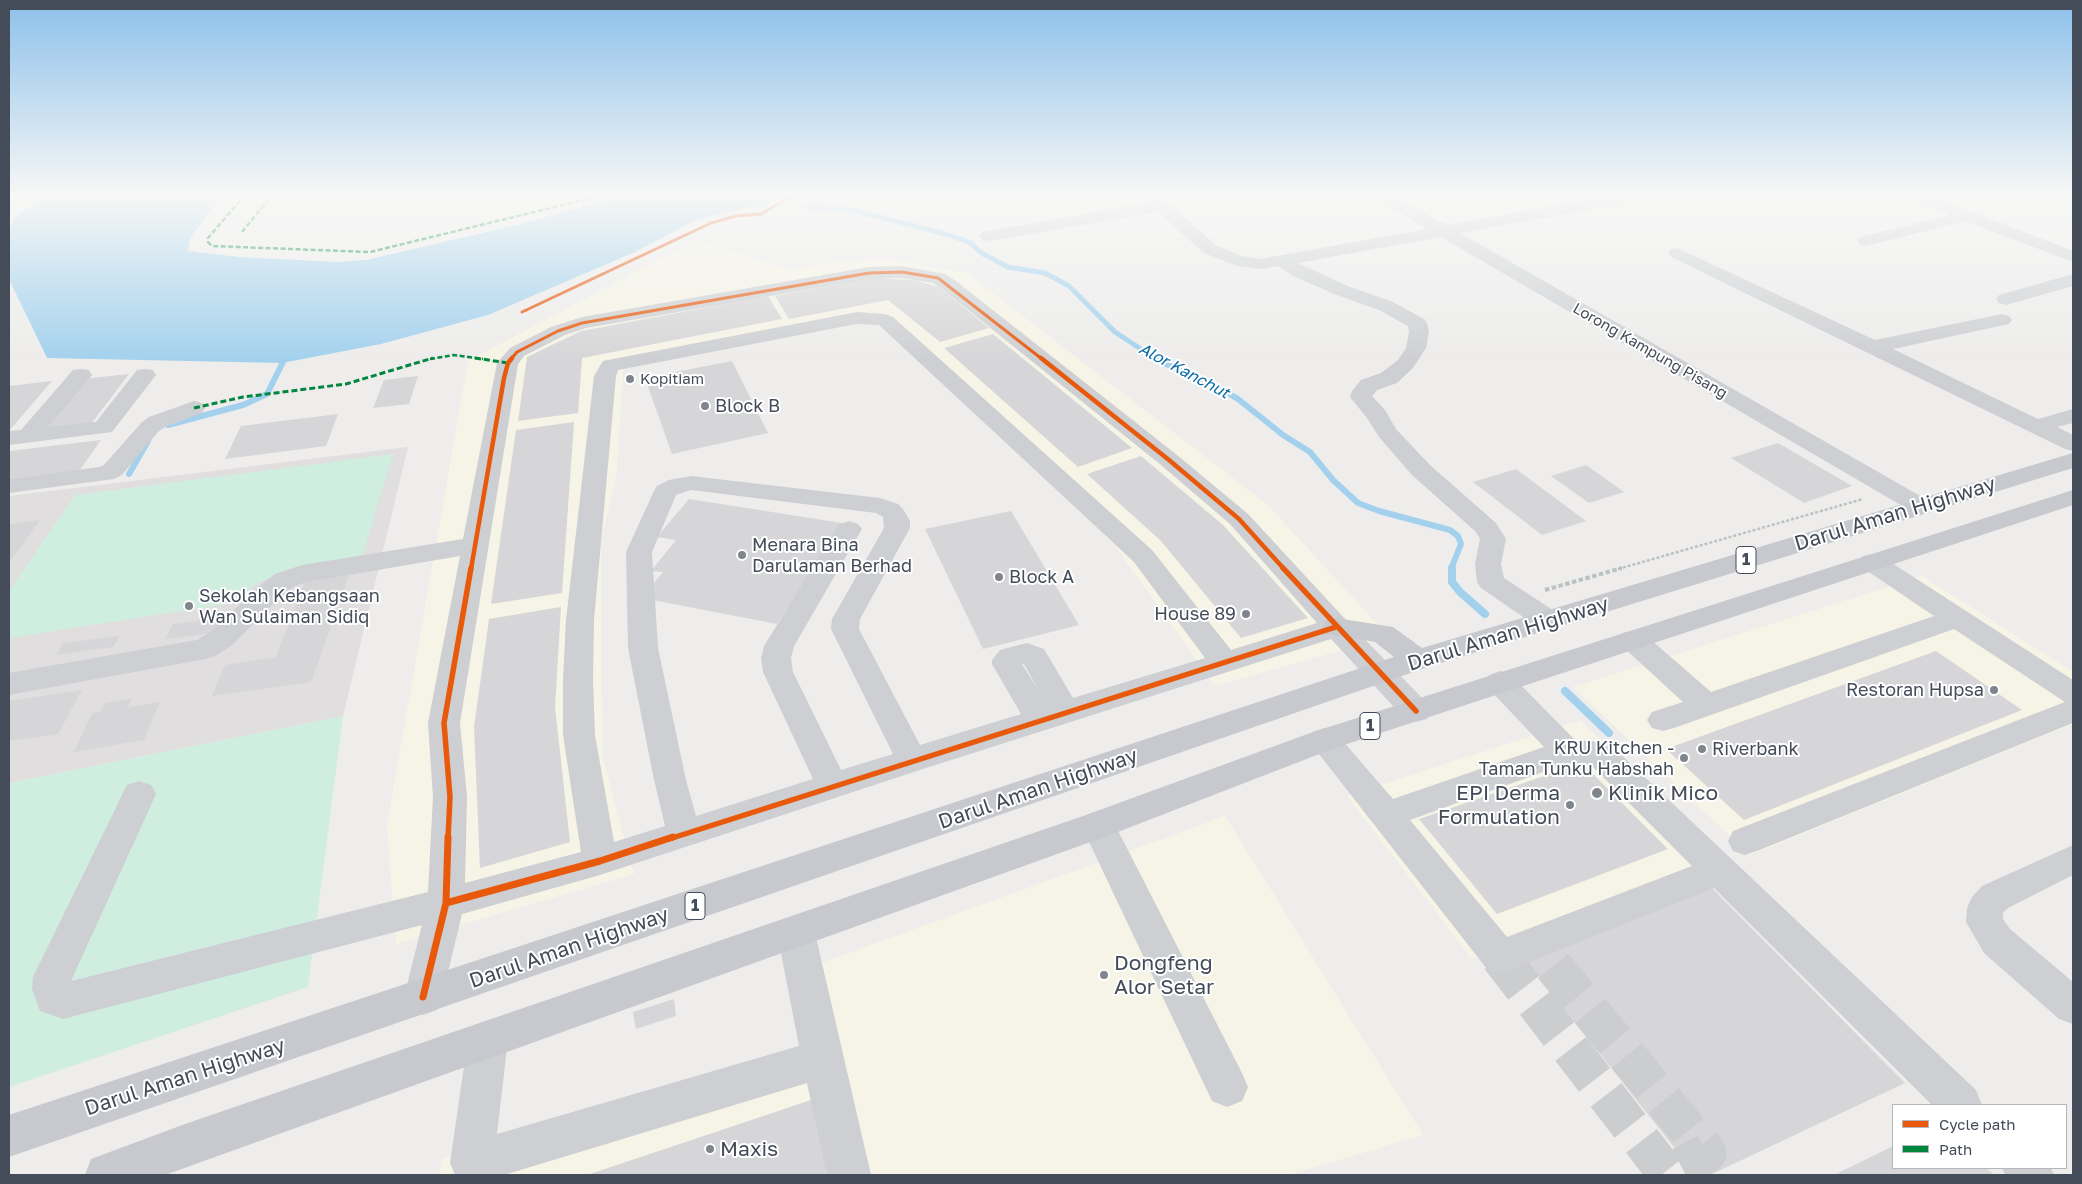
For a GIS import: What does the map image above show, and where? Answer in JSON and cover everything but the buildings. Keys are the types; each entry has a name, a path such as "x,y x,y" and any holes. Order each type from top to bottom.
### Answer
{"main road":[{"name":"Darul Aman Highway","path":"9,1136 1418,660 2073,460"},
{"name":"Darul Aman Highway","path":"107,1175 488,1038 796,933 1098,825 1324,740 2073,497"},
{"path":"1336,628 1382,634 1418,660"}],"street":[{"path":"1213,250 1228,258 1245,263 1282,260 1338,250"},
{"name":"Lorong Kampung Pisang","path":"1476,250 1920,506"},
{"path":"2055,250 2073,257"},
{"path":"1677,253 2073,444"},
{"path":"1282,260 1300,272 1341,290 1386,306 1417,323 1419,332 1416,348 1406,364 1388,378 1369,385 1363,391 1361,397 1377,415 1387,432 1421,470 1488,528 1493,538 1488,564 1491,582 1549,621"},
{"path":"423,997 446,904 450,797 444,723 504,378 508,363 517,352 558,331 582,323 860,274 902,272 938,278 1169,460 1239,519 1336,628 1416,711"},
{"path":"2006,299 2073,280"},
{"path":"600,861 579,735 578,680 580,620 605,376 610,365 857,318 878,318 886,321 1143,556 1225,663"},
{"path":"1873,347 2002,320"},
{"path":"19,437 80,375"},
{"path":"19,437 96,430 104,427 145,375"},
{"path":"9,486 105,474 113,470 150,427 166,418 194,408"},
{"path":"2037,426 2073,416"},
{"path":"684,834 670,780 643,648 639,552 666,491 678,485 691,483 880,506 889,509 894,514 897,528 846,620 845,629 912,760"},
{"path":"832,787 778,672 776,658 779,646 849,529"},
{"path":"9,684 205,649 221,640 269,592 285,580 302,574 476,545"},
{"path":"1872,562 2073,694"},
{"path":"1663,720 1958,618"},
{"path":"139,794 52,977 51,990 54,998 63,1001 446,904 600,861 912,760 1336,628"},
{"path":"1632,640 1706,705"},
{"path":"1019,657 1053,717"},
{"path":"1500,682 1566,751"},
{"path":"1745,842 2073,711"},
{"path":"1324,740 1500,957 1718,871"},
{"path":"1386,815 1566,751 1592,753 1605,759 1718,871 1848,994 1960,1104"},
{"path":"1098,825 1227,1087"},
{"path":"2073,859 1995,897 1985,908 1984,922 1997,941 2073,1006"},
{"path":"796,933 822,1059 849,1175"},
{"path":"488,1038 471,1169 822,1059"}],"path":[{"path":"1515,599 1893,491"}],"shaded area":[{"path":"678,250 728,250 789,270 831,262 893,259 968,274 1268,505 1389,637 1215,686 1113,543 876,321 623,368 617,472 601,541 602,755 634,874 396,944 387,825 468,361"},
{"name":"Sekolah Kebangsaan Wan Sulaiman Sidiq","path":"408,447 343,716 9,783 9,496"},
{"path":"1922,576 2073,672 2073,724 1750,855 1573,687"},
{"path":"1580,720 1726,860 1472,959 1347,796"},
{"path":"1225,816 1423,1135 1289,1175 440,1175 441,1159 838,1040 821,963"}],"green space":[{"path":"393,454 362,557 284,572 255,584 239,602 9,638 9,591 75,495"},
{"path":"343,716 308,987 9,1087 9,783"}],"water":[{"path":"9,250 188,250 239,257 338,262 366,260 408,250 638,250 488,315 381,344 282,363 47,358 9,279"}],"waterway":[{"name":"Alor Kanchut","path":"979,250 1008,267 1045,273 1069,286 1115,332 1156,359"},
{"path":"285,359 287,355"},
{"path":"168,425 243,405 267,394 285,358"},
{"name":"Alor Kanchut","path":"1153,358 1219,388 1238,399 1283,435 1310,452 1333,480 1358,503 1379,511 1450,530 1458,536 1461,544 1451,569"},
{"path":"129,474 148,441"},
{"name":"Alor Kanchut","path":"1452,568 1452,582 1460,592 1485,614"},
{"name":"Alor Kanchut","path":"1565,691 1609,733"}],"tunnel":[{"path":"1500,957 1667,1174 1707,1153 1535,944"}],"marked path":[{"path":"324,250 370,252 377,250"},
{"path":"194,408 243,397 346,384 436,357 454,355 508,363"}],"cycle path":[{"path":"522,312 653,250"},
{"path":"423,997 446,903 450,797 444,723 504,378 508,363 517,352 558,331 582,323 869,273 902,272 938,278 1169,460 1239,519 1336,627 1416,711"},
{"path":"446,903 600,861 912,760 1336,627"}],"place":[{"name":"Kopitiam","path":"630,379"},
{"name":"Block B","path":"705,406"},
{"name":"Menara Bina Darulaman Berhad","path":"742,555"},
{"name":"Block A","path":"999,577"},
{"name":"Sekolah Kebangsaan Wan Sulaiman Sidiq","path":"189,606"},
{"name":"House 89","path":"1246,614"},
{"name":"Restoran Hupsa","path":"1994,690"},
{"name":"Riverbank","path":"1702,749"},
{"name":"KRU Kitchen - Taman Tunku Habshah","path":"1684,758"},
{"name":"Klinik Mico","path":"1597,793"},
{"name":"EPI Derma Formulation","path":"1570,805"},
{"name":"Dongfeng Alor Setar","path":"1104,975"},
{"name":"Maxis","path":"710,1149"}]}
